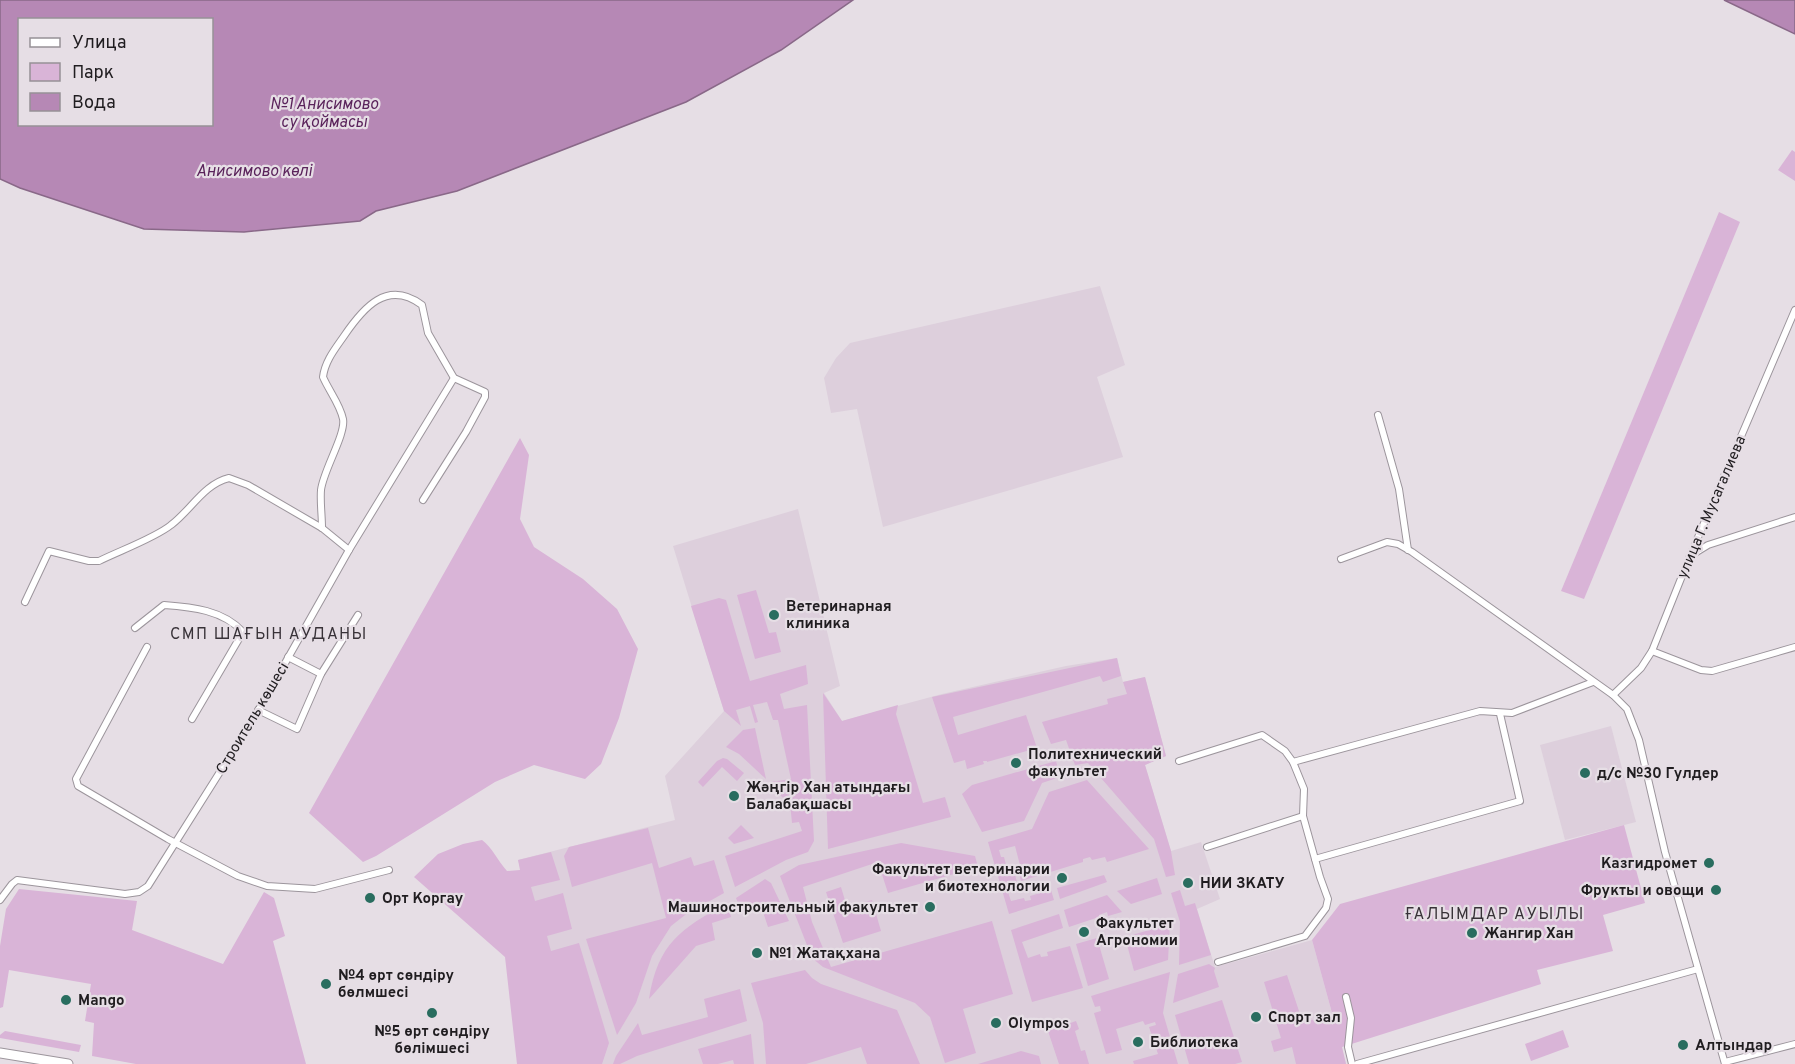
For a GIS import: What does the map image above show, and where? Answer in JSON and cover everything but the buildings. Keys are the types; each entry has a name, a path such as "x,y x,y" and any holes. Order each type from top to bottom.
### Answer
{"main road":[{"path":"0,1053 68,1064"}],"street":[{"path":"322,528 321,489 344,420 333,393 323,377 324,369 358,315 377,300 390,294 404,294 422,305 428,333 454,378 485,392 485,397 466,432 423,500"},
{"name":"улица Г. Мусагалиева","path":"1613,695 1641,668 1652,651 1795,310"},
{"name":"Строитель көшесі","path":"0,900 17,880 125,894 139,892 148,886 258,710 349,549 454,378"},
{"path":"1378,415 1399,489 1408,550"},
{"path":"25,602 49,551 94,562 99,561 170,527 212,484 229,478 239,480 322,528 349,549"},
{"path":"1690,556 1708,546 1795,517"},
{"path":"1341,559 1387,542 1398,544 1613,695 1627,709 1639,740 1665,852 1725,1063 1795,1044"},
{"path":"135,628 164,605 198,608 212,612 243,632 192,719"},
{"path":"258,710 297,729 321,674 358,615"},
{"path":"147,647 75,783 176,843 238,876 267,886 315,889 389,870"},
{"path":"1652,651 1712,672 1795,647"},
{"path":"288,657 321,674"},
{"path":"1293,762 1480,711 1512,713 1593,682"},
{"path":"1315,858 1520,801 1500,714"},
{"path":"1179,761 1262,735 1285,751 1293,762 1304,789 1303,816 1328,899 1326,908 1305,936 1218,962"},
{"path":"1207,847 1303,816"},
{"path":"1357,1064 1698,969"},
{"path":"1346,997 1351,1018 1348,1047 1352,1064"}],"shaded area":[{"path":"1100,286 1125,365 1097,377 1123,457 883,527 857,409 831,413 824,378 836,358 850,343"},
{"path":"798,509 840,686 824,693 842,721 942,694 1066,666 1117,658 1123,682 1145,677 1166,756 1145,765 1171,851 1201,842 1220,899 1197,909 1215,967 1312,940 1346,1064 581,1064 518,860 675,820 665,776 724,711 673,546"},
{"name":"д/с №30 Гулдер","path":"1611,726 1636,822 1565,840 1540,745"}],"green space":[{"path":"1792,150 1795,152 1795,181 1778,170"},
{"path":"1719,212 1740,222 1584,599 1561,591"},
{"path":"520,438 529,455 520,519 534,547 583,579 617,609 638,649 619,718 601,764 585,779 534,765 495,782 363,862 309,813"},
{"path":"756,590 769,633 776,632 781,652 755,659 737,595"},
{"path":"719,598 726,600 750,681 806,665 808,684 780,694 784,709 807,705 814,841 808,852 786,860 735,887 725,856 802,831 799,822 792,823 790,803 772,789 771,782 791,779 778,720 773,720 767,702 753,705 758,722 755,723 750,706 736,710 741,726 724,711 691,606"},
{"path":"1117,658 1121,676 1103,682 1100,676 953,717 958,735 1026,715 1037,748 987,762 983,761 984,764 967,769 965,760 954,763 932,697"},
{"path":"1145,677 1166,756 1145,765 1171,851 1175,875 1166,877 1154,839 1088,763 1075,765 1066,740 1051,744 1042,722 1108,704 1107,699 1127,694 1123,682"},
{"path":"823,693 842,721 898,705 896,714 923,803 945,797 951,817 828,849"},
{"path":"755,728 766,779 739,754 726,747 743,730"},
{"path":"723,758 744,773 737,781 722,767 703,787 698,782 717,761"},
{"path":"1056,761 1060,777 1042,783 1024,821 982,832 962,794 972,785"},
{"path":"1087,780 1149,849 1107,862 1105,857 1092,860 1090,857 1083,859 1083,862 1021,881 1019,874 1022,873 1015,846 999,850 1001,857 1004,857 1009,876 1015,875 1017,882 1006,886 1011,901 1024,898 1025,901 1031,900 1030,896 1051,890 1054,900 1009,914 988,842 1032,829 1049,792"},
{"path":"741,825 754,838 734,844 728,838"},
{"path":"1624,825 1645,903 1603,915 1613,951 1537,970 1541,984 1342,1047 1346,1064 1296,1064 1292,1047 1274,1052 1271,1041 1281,1038 1264,982 1287,975 1303,1023 1332,1013 1312,940 1340,904"},
{"path":"648,828 659,868 691,857 694,866 714,860 724,893 685,915 671,926 652,956 636,1003 617,1035 586,939 666,918 652,863 572,887 564,856 569,847"},
{"path":"482,840 507,871 520,870 518,860 551,852 560,880 531,887 535,901 563,893 572,929 547,936 551,951 579,943 609,1043 602,1064 517,1064 505,957 414,877 438,854 463,844"},
{"path":"901,843 975,856 978,867 888,893 878,862 803,887 812,922 831,967 992,921 1013,994 963,1009 976,1053 945,1063 930,1017 915,1003 823,967 812,958 780,876 799,865"},
{"path":"1104,875 1107,882 1060,899 1057,888"},
{"path":"1157,878 1162,894 1131,904 1117,891"},
{"path":"765,879 771,883 789,921 768,927 762,909 742,914 736,898"},
{"path":"841,887 847,907 872,900 881,931 843,943 826,892"},
{"path":"19,889 137,901 132,930 223,964 264,892 274,898 285,936 273,941 306,1064 136,1064 92,1056 94,1023 85,1021 91,984 9,970 3,1007 0,1008 0,946 6,909"},
{"path":"1180,890 1185,906 1195,903 1211,955 1179,965 1180,922 1171,893"},
{"path":"1107,895 1122,912 1108,916 1107,912 1069,927 1064,910"},
{"path":"727,903 731,917 712,923 715,940 696,946 649,999 659,964 674,940 684,930"},
{"path":"1059,914 1063,928 1022,942 1028,958 1040,954 1041,957 1048,956 1047,952 1070,946 1083,988 1032,1002 1011,930"},
{"path":"1170,924 1168,960 1134,971 1125,937"},
{"path":"1097,938 1109,979 1088,986 1076,944"},
{"path":"1209,964 1215,968 1219,987 1173,1003 1178,974"},
{"path":"805,970 821,984 897,1010 920,1064 867,1064 861,1047 806,1064 766,1064 763,1023 751,983"},
{"path":"1170,972 1163,1013 1178,1064 1134,1064 1133,1061 1158,1054 1149,1027 1156,1025 1155,1022 1145,1025 1143,1021 1116,1029 1122,1050 1106,1054 1094,1013 1101,1011 1100,1006 1095,1007 1091,996"},
{"path":"740,989 747,1021 637,1056 620,1064 613,1064 638,1023 642,1035 708,1017 704,999"},
{"path":"1222,1000 1242,1062 1189,1064 1175,1015"},
{"path":"1076,1021 1079,1029 1075,1031 1081,1051 1085,1050 1089,1064 1059,1064 1048,1031"},
{"path":"1563,1030 1569,1047 1531,1061 1525,1044"},
{"path":"5,1031 81,1045 79,1052 0,1038"},
{"path":"751,1034 754,1064 734,1064 733,1060 718,1064 703,1064 698,1049"},
{"path":"1021,1051 1039,1056 1041,1064 978,1064"}],"water":[{"name":"№1 Анисимово су қоймасы","path":"0,0 853,0 781,50 686,102 457,191 376,211 360,221 244,232 144,229 20,188 0,179"},
{"path":"1724,0 1795,0 1795,34"}],"place":[{"name":"Ветеринарная клиника","path":"774,615"},
{"name":"Политехнический факультет","path":"1016,763"},
{"name":"д/с №30 Гулдер","path":"1585,773"},
{"name":"Жәңгір Хан атындағы Балабақшасы","path":"734,796"},
{"name":"Казгидромет","path":"1709,863"},
{"name":"Факультет ветеринарии и биотехнологии","path":"1062,878"},
{"name":"НИИ ЗКАТУ","path":"1188,883"},
{"name":"Фрукты и овощи","path":"1716,890"},
{"name":"Орт Коргау","path":"370,898"},
{"name":"Машиностроительный факультет","path":"930,907"},
{"name":"Факультет Агрономии","path":"1084,932"},
{"name":"Жангир Хан","path":"1472,933"},
{"name":"№1 Жатақхана","path":"757,953"},
{"name":"№4 өрт сөндіру бөлмшесі","path":"326,984"},
{"name":"Mango","path":"66,1000"},
{"name":"№5 өрт сөндіру бөлімшесі","path":"432,1013"},
{"name":"Спорт зал","path":"1256,1017"},
{"name":"Olympos","path":"996,1023"},
{"name":"Библиотека","path":"1138,1042"},
{"name":"Алтындар","path":"1683,1045"}],"district":[{"name":"СМП ШАҒЫН АУДАНЫ","path":"269,633"},
{"name":"ҒАЛЫМДАР АУЫЛЫ","path":"1495,913"}],"water label":[{"name":"Анисимово көлі","path":"254,170"}]}
